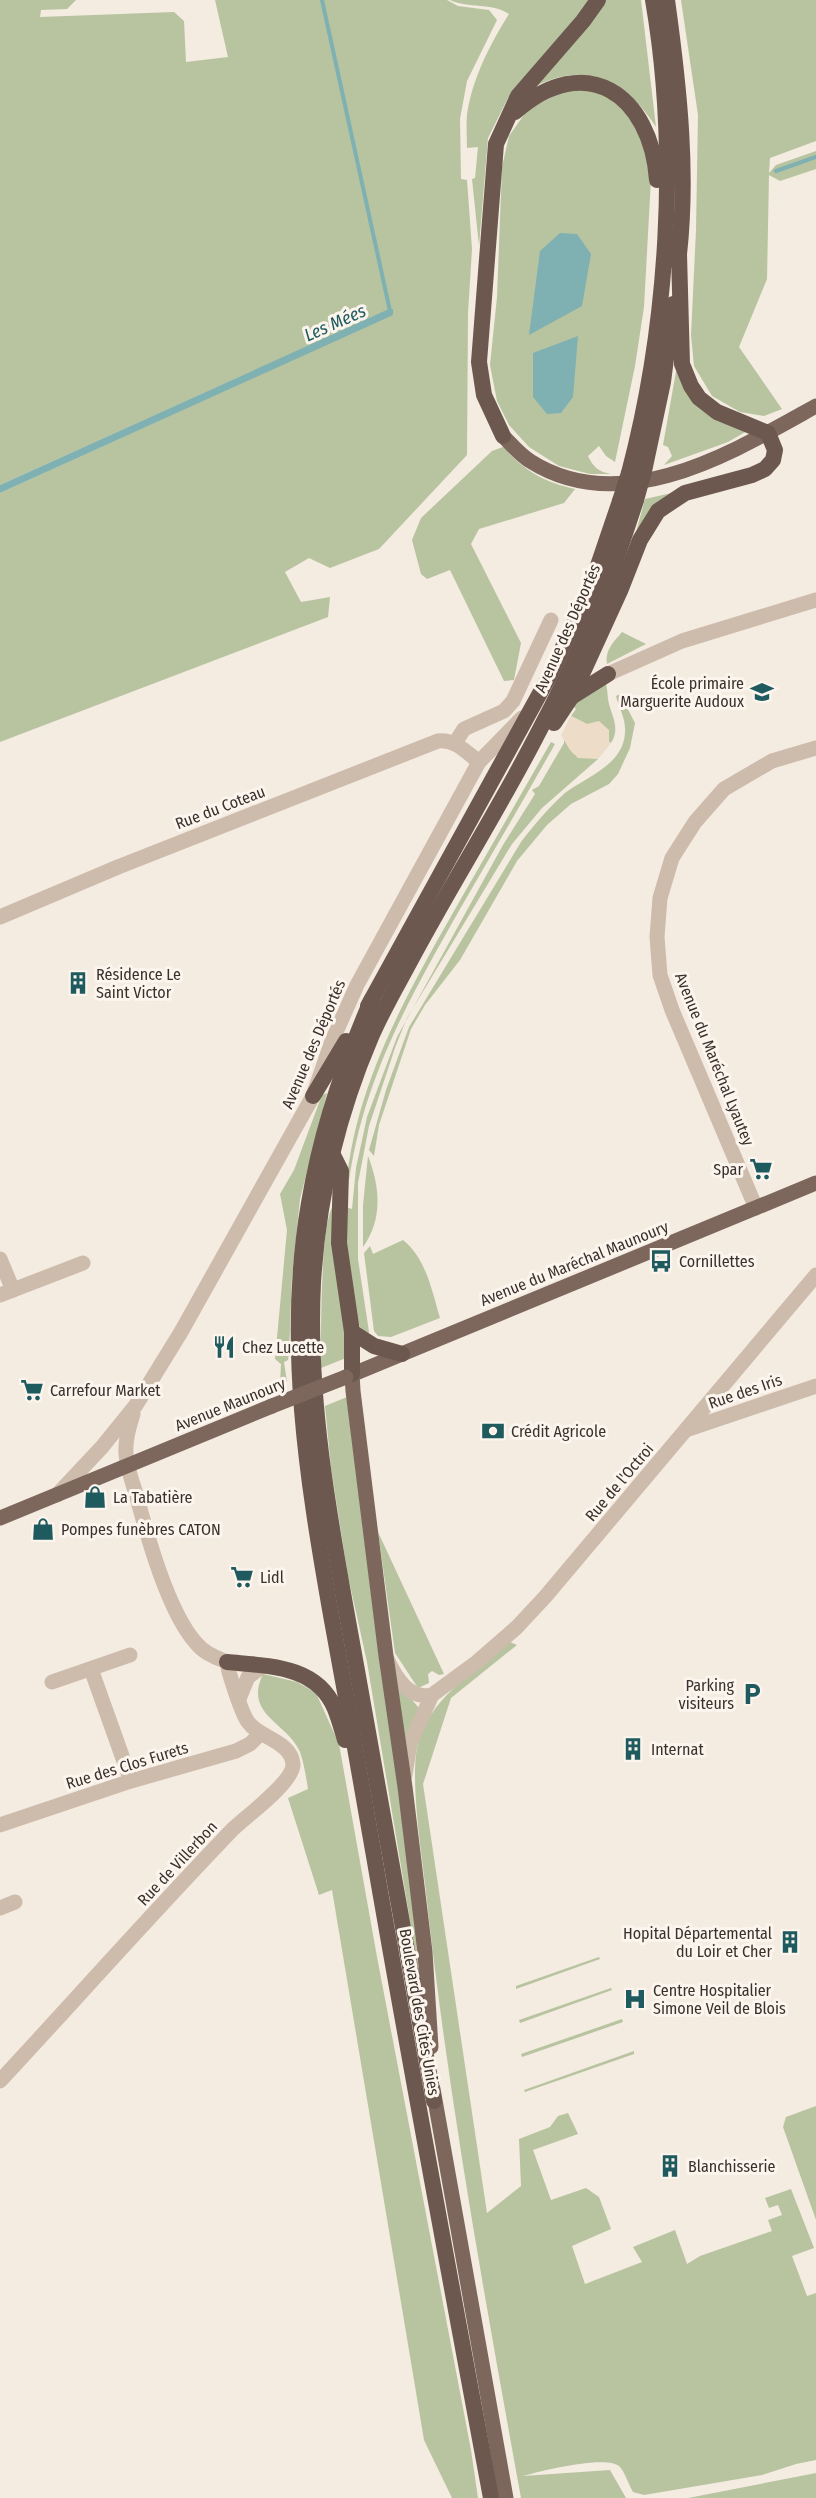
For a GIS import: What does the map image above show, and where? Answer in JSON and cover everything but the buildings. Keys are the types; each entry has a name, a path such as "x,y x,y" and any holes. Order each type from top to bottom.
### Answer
{"highway":[{"path":"503,436 484,395 479,362 492,168 496,144 505,120 518,96 583,21 598,0"},
{"path":"637,472 663,260 667,188 664,87 653,0"},
{"path":"628,500 663,382 679,254 682,191 680,126 677,66 667,0"},
{"path":"505,120 538,93 553,86 569,83 602,87 630,105 646,130 653,148 663,260"},
{"path":"349,1376 352,1332 339,1243 341,1171 332,1153 348,1100 380,1019 424,934 538,734 564,700 590,659 639,540 658,511 685,493 752,476 765,469 773,460 775,450 768,433 717,412 699,398 691,386 682,356 679,254"},
{"name":"Avenue des Déportés","path":"372,999 545,684 590,589 628,500"},
{"name":"Avenue des Déportés","path":"564,700 596,611 628,500"},
{"path":"590,659 598,670 608,675"},
{"path":"564,700 608,675"},
{"path":"313,1096 372,999"},
{"name":"Boulevard des Cités Unies","path":"372,999 341,1074 331,1105 309,1203 299,1305 299,1397 317,1532 491,2498"},
{"name":"Boulevard des Cités Unies","path":"332,1153 317,1238 313,1282 312,1335 317,1417 335,1545 434,2101"},
{"path":"352,1332 374,1346 402,1354"},
{"path":"227,1662 263,1666 304,1675 321,1687 334,1707 364,1801"}],"main road":[{"path":"503,436 528,461 556,474 578,481 609,484 653,479 692,469 768,433 816,406"},
{"name":"Avenue du Maréchal Maunoury","path":"349,1376 816,1183"},
{"path":"349,1376 425,1952 434,2101"},
{"name":"Avenue Maunoury","path":"0,1518 349,1376"},
{"name":"Boulevard des Cités Unies","path":"434,2101 506,2498"}],"street":[{"path":"608,675 682,641 816,600"},
{"path":"479,762 455,743 464,729 504,711 513,701 551,620"},
{"name":"Avenue des Déportés","path":"57,1495 102,1448 136,1405 181,1332 313,1096 332,1041 357,985 479,762 535,703"},
{"name":"Rue du Coteau","path":"0,917 118,867 438,741 447,740 455,743"},
{"name":"Avenue du Maréchal Lyautey","path":"756,1208 672,1010 660,975 657,937 660,898 672,858 695,822 724,789 772,761 816,748"},
{"path":"0,1259 6,1293 83,1263"},
{"name":"Rue de l'Octroi","path":"432,1695 477,1662 517,1628 816,1275"},
{"name":"Rue des Iris","path":"686,1430 816,1386"},
{"name":"Avenue des Déportés","path":"136,1405 126,1446 128,1466 165,1584 181,1622 198,1646 227,1662"},
{"path":"52,1682 130,1655"},
{"path":"386,1656 393,1671 414,1695 423,1697 432,1695"},
{"name":"Rue de Villerbon","path":"0,2081 234,1829 290,1775 293,1764 287,1752 247,1721 228,1672 227,1662"},
{"path":"239,1699 248,1677 263,1666"},
{"path":"91,1669 131,1781"},
{"path":"405,1787 405,1772 411,1743 432,1695"},
{"name":"Rue des Clos Furets","path":"0,1825 131,1781 236,1751 250,1744 261,1733"},
{"path":"0,1908 15,1902"}],"green space":[{"path":"0,0 76,0 67,9 41,10 40,17 174,12 184,21 186,62 228,57 215,0 447,0 458,6 489,10 497,20 467,81 460,119 461,179 467,180 472,249 468,313 467,455 379,549 330,568 309,558 285,572 301,602 330,597 328,617 0,742 0,493 237,385 277,360 0,485"},
{"path":"450,0 593,0 508,98 488,138 479,246 472,179 475,178 478,147 467,148 467,115 473,88 483,62 509,14 495,8"},
{"path":"605,0 641,0 656,127 633,98 606,80 574,75 538,85"},
{"path":"681,0 816,0 816,141 770,158 769,173 776,165 816,151 816,169 780,181 769,175 767,279 739,347 782,409 764,416 740,412 712,396 694,366 691,335 698,115"},
{"path":"566,90 604,94 638,123 651,179 644,307 635,366 615,462 606,456 599,446 588,456 597,468 611,474 590,474 559,466 529,447 509,425 497,401 490,365 497,297 502,167 509,136 528,109"},
{"path":"677,366 685,387 747,431 728,442 664,465 672,456 668,447 663,445"},
{"path":"503,447 519,463 535,474 553,483 575,489 564,503 479,529 471,544 521,643 514,680 504,681 450,570 427,579 421,574 412,540 421,518 492,451"},
{"path":"685,490 635,536 645,499"},
{"path":"622,632 646,644 607,664 609,650"},
{"path":"606,684 615,729 611,743 587,724 571,716 576,709 572,705"},
{"path":"620,694 635,723 630,748 618,774 609,784 571,804 547,825 517,861 460,960 425,1005 411,1029 379,1125 374,1156 369,1150 386,1090 409,1027 521,842 559,798 602,769 618,753 625,732 616,696"},
{"path":"564,737 577,756 598,759 542,808 512,844 413,1008 503,845 535,794 532,790 539,786 564,743"},
{"path":"551,742 555,744 439,946 386,1052 360,1126 351,1165 346,1207 352,1209 356,1168 367,1117 397,1037 406,1021 369,1126 358,1183 358,1259 369,1332 368,1339 359,1325 355,1309 345,1223 347,1174 356,1126 370,1080 388,1035 433,948"},
{"path":"327,1093 300,1199 292,1277 289,1352 288,1360 284,1362 287,1382 280,1385 281,1364 275,1359 287,1230 280,1194 294,1170 322,1095"},
{"path":"368,1156 375,1179 378,1203 374,1225 363,1247 363,1205"},
{"path":"333,1206 346,1358 321,1368 323,1258 329,1217"},
{"path":"403,1240 411,1247 423,1265 440,1318 391,1337 378,1336 374,1331 364,1253 370,1246 373,1254"},
{"path":"347,1397 382,1650 421,1966 417,1962 367,1662 348,1576 331,1468 325,1406"},
{"path":"378,1532 444,1674 439,1675 432,1671 428,1674 429,1683 418,1688 395,1653"},
{"path":"510,1642 517,1645 451,1698 423,1784 487,2213 521,2186 519,2139 550,2127 558,2116 568,2113 578,2134 533,2150 551,2200 586,2188 599,2197 611,2229 572,2246 585,2284 642,2262 633,2247 675,2230 687,2264 700,2256 772,2231 768,2220 782,2215 778,2205 769,2208 765,2198 791,2189 814,2248 792,2256 807,2296 816,2293 816,2460 762,2475 644,2495 633,2492 622,2469 613,2463 573,2465 523,2476 610,2470 626,2498 521,2498 455,2115 418,1830 415,1787 417,1750 427,1721 447,1695"},
{"path":"263,1674 297,1682 316,1693 339,1744 471,2450 478,2498 452,2498 424,2440 332,1890 319,1895 288,1798 308,1789 303,1761 294,1742 263,1709 258,1688"},
{"path":"393,1678 419,1708 404,1741"},
{"path":"599,1957 600,1959 516,1989 516,1986"},
{"path":"611,1988 612,1990 520,2023 519,2020"},
{"path":"622,2019 623,2022 522,2057 521,2054"},
{"path":"634,2051 634,2054 525,2092 524,2090"},
{"path":"816,2106 816,2220 783,2127 786,2117"},
{"path":"816,2473 816,2498 688,2498"}],"shaded area":[{"path":"571,716 587,724 599,721 609,730 609,742 611,743 598,759 578,758 570,750 561,735"}],"water":[{"path":"560,233 577,234 591,254 582,306 529,335 540,251"},
{"path":"393,309 393,315 0,493 0,485"},
{"path":"578,336 573,397 561,413 547,414 533,397 533,353"}],"waterway":[{"name":"Les Mées","path":"322,0 390,311"},
{"path":"776,171 816,157"}],"place":[{"name":"École primaire Marguerite Audoux","path":"762,692"},
{"name":"Résidence Le Saint Victor","path":"78,983"},
{"name":"Spar","path":"761,1169"},
{"name":"Cornillettes","path":"661,1261"},
{"name":"Chez Lucette","path":"224,1347"},
{"name":"Carrefour Market","path":"32,1390"},
{"name":"Crédit Agricole","path":"493,1431"},
{"name":"La Tabatière","path":"95,1497"},
{"name":"Pompes funèbres CATON","path":"43,1529"},
{"name":"Lidl","path":"242,1577"},
{"name":"Parking visiteurs","path":"752,1694"},
{"name":"Internat","path":"633,1749"},
{"name":"Hopital Départemental du Loir et Cher","path":"790,1942"},
{"name":"Centre Hospitalier Simone Veil de Blois","path":"635,1999"},
{"name":"Blanchisserie","path":"670,2166"}]}
